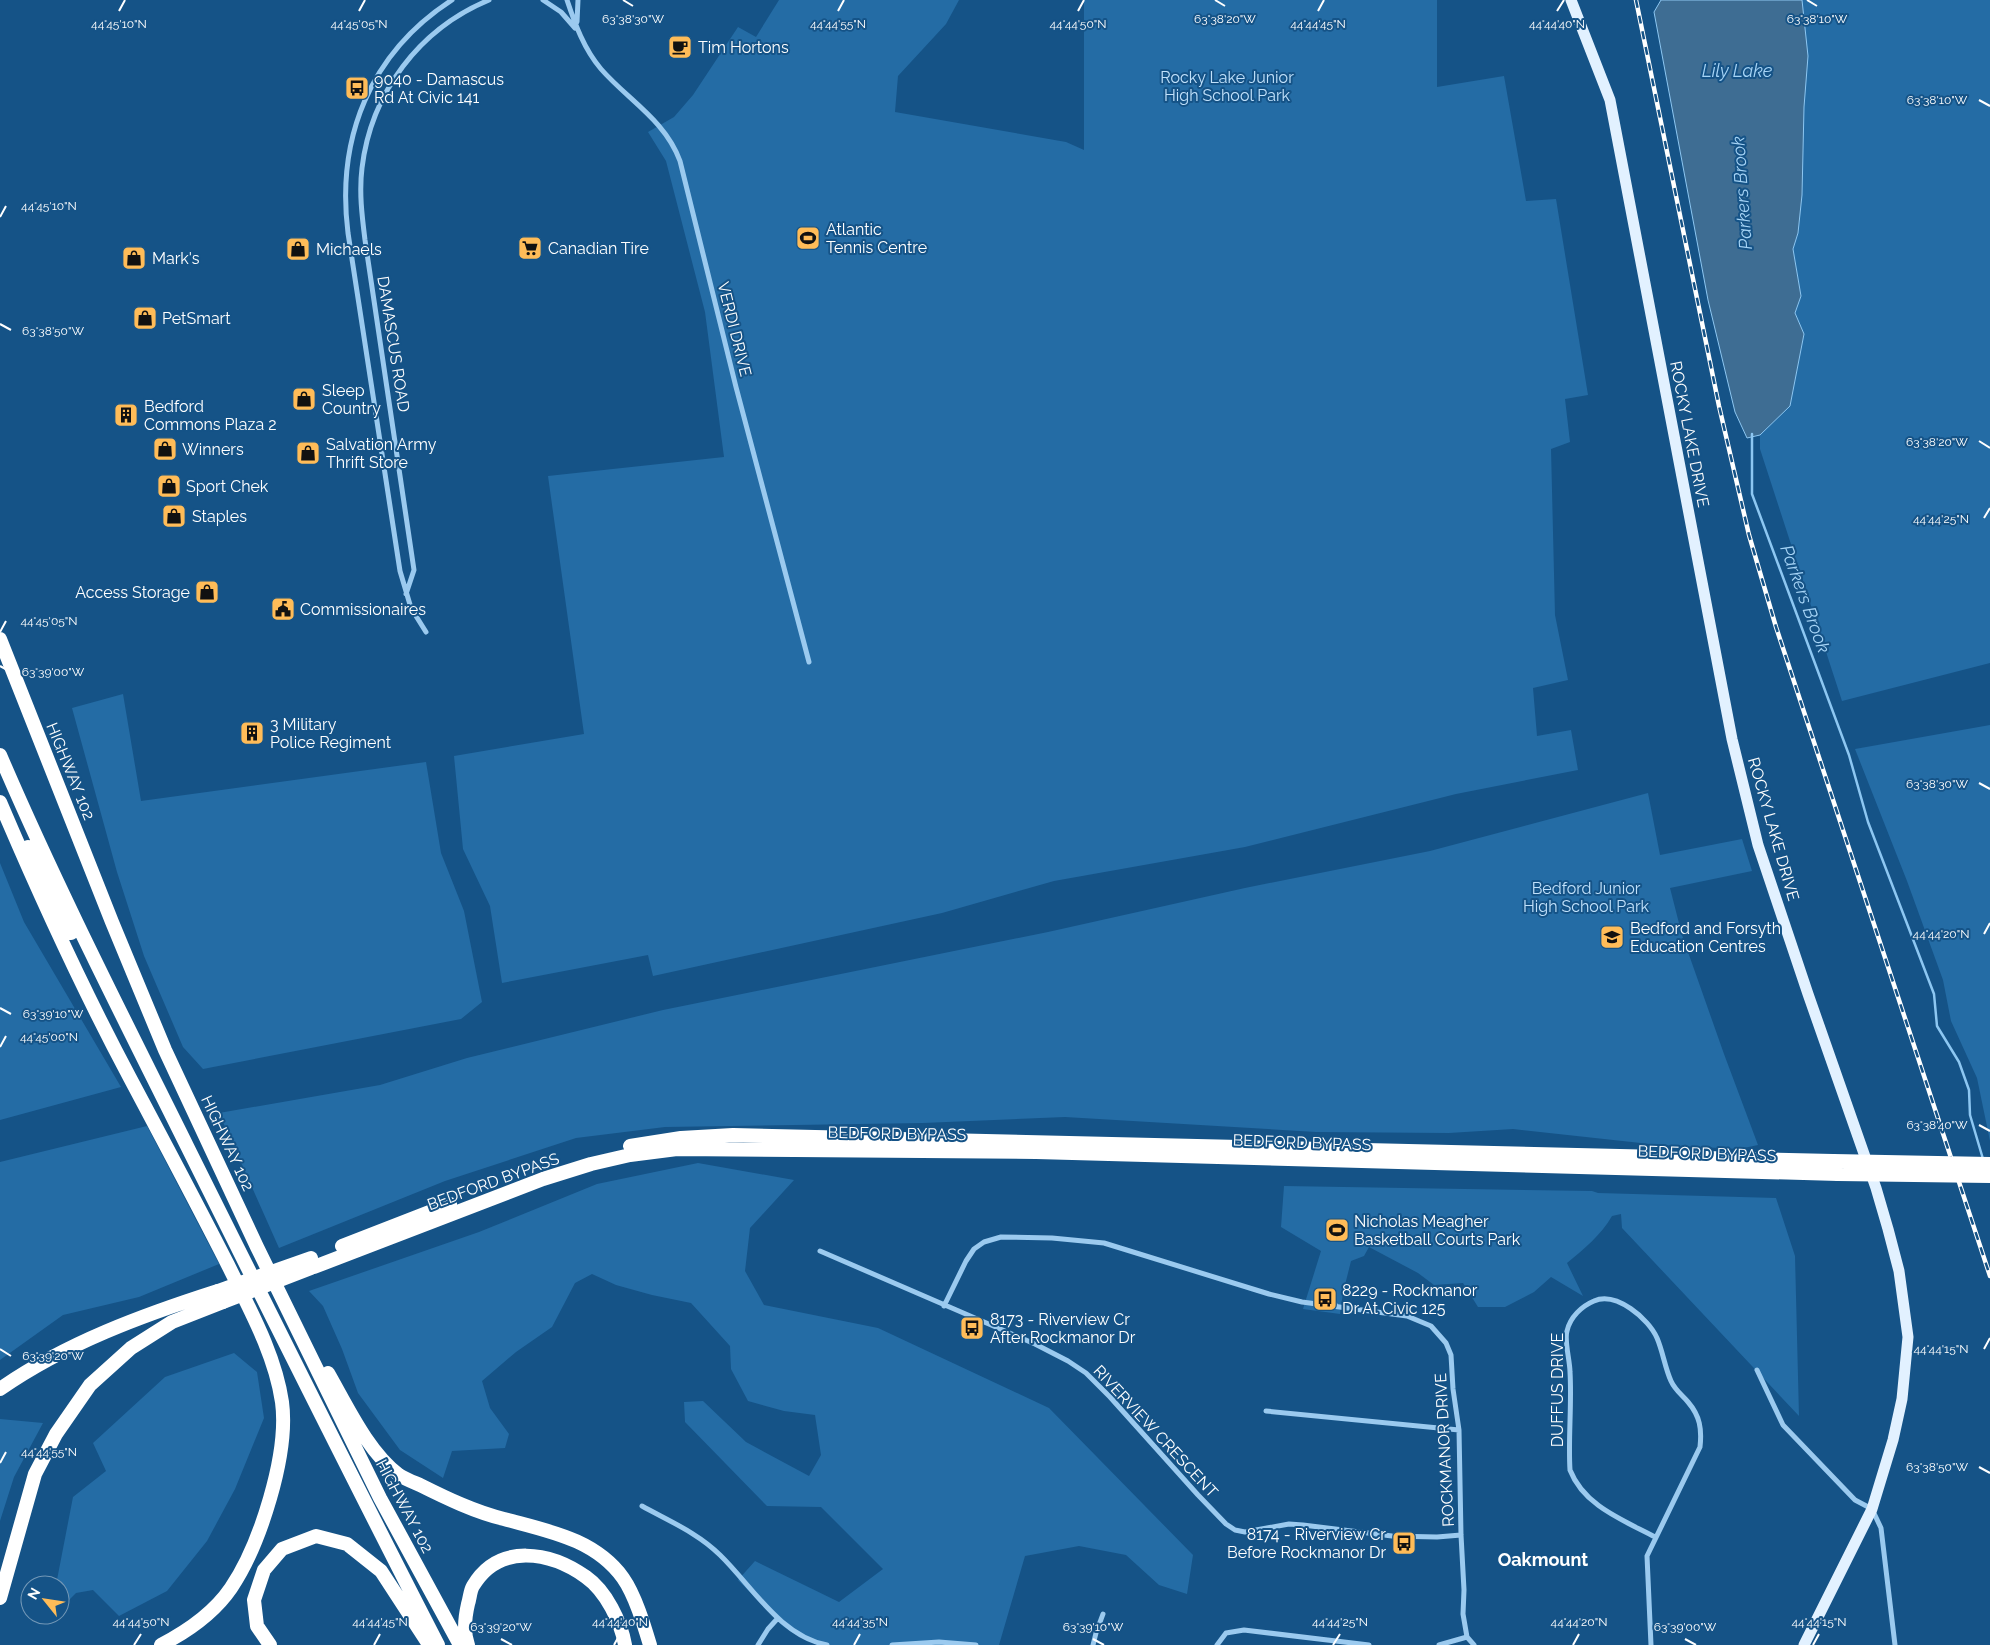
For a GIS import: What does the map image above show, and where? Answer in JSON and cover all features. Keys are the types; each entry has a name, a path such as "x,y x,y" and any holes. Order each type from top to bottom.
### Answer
{"highway":[{"name":"HIGHWAY 102","path":"0,639 165,1050 279,1293 380,1498 460,1645"},
{"name":"HIGHWAY 102","path":"0,755 90,950 355,1484 438,1645"},
{"path":"0,801 38,865 182,1149 196,1164"},
{"path":"0,801 83,987 240,1288 273,1363 279,1384 283,1425 280,1459 270,1500 244,1566 230,1590 208,1615 180,1636 161,1645"},
{"name":"BEDFORD BYPASS","path":"0,1598 35,1474 56,1434 90,1385 131,1348 172,1322 221,1297 536,1172 630,1146 681,1138 733,1135 889,1138 1835,1167 1990,1176"},
{"name":"BEDFORD BYPASS","path":"1835,1167 1990,1164"},
{"path":"279,1293 379,1456 400,1475 434,1492 502,1519 576,1540 602,1556 624,1579 636,1605 650,1645"},
{"name":"BEDFORD BYPASS","path":"0,1388 72,1346 173,1305 221,1297"},
{"path":"270,1645 257,1626 254,1600 264,1570 282,1549 316,1536 347,1544 381,1571 430,1645"},
{"path":"468,1645 465,1616 473,1586 491,1565 518,1555 534,1555 555,1560 587,1578 606,1599 624,1635 625,1645"}],"main road":[{"name":"ROCKY LAKE DRIVE","path":"1571,0 1610,100 1732,739 1758,845 1876,1188 1899,1271 1908,1337 1902,1399 1893,1440 1872,1509 1804,1645"}],"street":[{"name":"DAMASCUS ROAD","path":"426,632 415,616 406,594 399,566 348,233 346,204 347,165 357,120 369,90 381,70 394,50 410,33 452,0"},
{"name":"DAMASCUS ROAD","path":"406,594 414,570 363,226 361,198 362,169 375,116 387,90 403,66 422,44 444,25 468,10 490,0"},
{"path":"543,0 561,12 579,32"},
{"name":"VERDI DRIVE","path":"567,0 586,48 600,68 646,111 669,138 680,161 734,378 809,662"},
{"name":"VERDI DRIVE","path":"578,0 576,13 579,32"},
{"name":"ROCKMANOR DRIVE","path":"944,1306 966,1261 974,1249 984,1242 1001,1237 1069,1239 1104,1243 1269,1294 1302,1302 1408,1316 1431,1326 1446,1343 1452,1355 1453,1389 1459,1430 1464,1590 1463,1614 1467,1637"},
{"name":"RIVERVIEW CRESCENT","path":"820,1251 1035,1344 1068,1361 1086,1373 1198,1495 1226,1524 1235,1530 1245,1532 1289,1524 1392,1536 1437,1537 1461,1535"},
{"name":"ROCKMANOR DRIVE","path":"1317,1303 1322,1296 1329,1295 1336,1306"},
{"name":"DUFFUS DRIVE","path":"1651,1645 1646,1569 1647,1556 1700,1447 1702,1430 1698,1416 1670,1380 1657,1337 1649,1326 1620,1302 1597,1299 1585,1304 1573,1318 1566,1332 1570,1370 1570,1470 1575,1482 1584,1494 1598,1507 1655,1537"},
{"path":"1758,1370 1783,1426 1855,1500 1872,1509 1882,1528 1895,1645"},
{"path":"1266,1411 1459,1430"},
{"path":"642,1506 702,1539 719,1554 786,1625 819,1644 827,1645"},
{"path":"1093,1645 1103,1614"},
{"path":"758,1645 778,1618"},
{"path":"1217,1645 1226,1633 1244,1630 1369,1645"},
{"path":"1440,1645 1467,1637 1474,1645"},
{"path":"892,1645 940,1642 976,1645"}],"green space":[{"name":"Rocky Lake Junior High School Park","path":"779,0 959,0 946,24 898,76 895,112 1066,142 1084,150 1084,0 1437,0 1437,87 1504,76 1526,201 1556,199 1588,395 1565,399 1570,442 1551,449 1555,615 1568,680 1533,688 1537,736 1571,730 1578,770 1456,794 1245,847 1054,881 942,913 653,976 648,955 502,983 490,906 463,849 454,756 584,734 548,476 724,457 705,312 666,161 648,132 674,117 693,95 738,27 756,37"},
{"path":"1802,0 1990,0 1990,663 1842,701 1760,449 1760,435 1790,406 1804,334 1795,313 1801,296 1793,249 1798,233 1802,195 1807,56"},
{"path":"123,694 141,801 426,762 441,853 464,911 482,1002 461,1019 203,1069 183,1047 144,956 117,872 72,708"},
{"path":"1990,725 1990,1141 1977,1078 1951,1021 1943,980 1907,881 1855,749"},
{"name":"Bedford Junior High School Park","path":"1648,793 1660,855 1742,839 1752,871 1670,888 1682,935 1758,1145 1739,1149 1659,1145 1513,1129 1449,1133 1316,1132 1065,1117 923,1123 665,1127 576,1138 445,1181 279,1248 219,1113 380,1085 467,1058 663,1010 1048,932 1245,888 1430,851"},
{"path":"0,863 24,922 121,1087 0,1120"},
{"path":"147,1126 219,1264 139,1297 63,1315 0,1360 0,1162"},
{"path":"698,1163 794,1180 750,1228 745,1271 764,1305 878,1328 1049,1408 1193,1555 1187,1594 1159,1585 1126,1555 1079,1546 1025,1556 999,1645 818,1645 784,1627 738,1580 755,1561 839,1602 883,1569 821,1507 767,1506 685,1422 684,1402 703,1401 746,1442 809,1476 821,1455 815,1415 784,1411 748,1401 731,1369 730,1346 691,1303 616,1285 592,1274 575,1283 552,1327 516,1352 482,1381 490,1408 509,1434 505,1448 452,1451 443,1478 400,1450 358,1393 342,1349 323,1306 309,1291 479,1232 597,1184"},
{"path":"1284,1186 1592,1191 1598,1193 1776,1198 1795,1256 1799,1416 1622,1228 1621,1214 1612,1216 1597,1236 1567,1263 1583,1296 1551,1277 1534,1292 1505,1307 1478,1307 1463,1283 1434,1285 1418,1273 1369,1247 1364,1256 1351,1261 1340,1314 1303,1309 1321,1251 1281,1227"},
{"path":"234,1353 257,1372 264,1418 235,1489 207,1541 167,1591 119,1616 93,1590 76,1593 70,1599 70,1575 58,1575 73,1497 106,1471 93,1443 165,1377"},
{"path":"0,1419 43,1423 14,1477 0,1521"}],"water":[{"name":"Lily Lake","path":"1661,0 1802,0 1808,56 1804,107 1802,195 1798,233 1793,249 1801,296 1795,313 1804,334 1790,406 1760,435 1747,438 1735,412 1708,300 1654,12"}],"waterway":[{"name":"Parkers Brook","path":"1752,434 1752,494 1849,755 1868,822 1934,994 1937,1026 1959,1062 1969,1090 1970,1115 1983,1159"}],"railway":[{"path":"1636,0 1719,406 1749,535 1776,627 1990,1276"}],"place":[{"name":"Tim Hortons","path":"680,47"},
{"name":"9040 - Damascus Rd At Civic 141","path":"357,88"},
{"name":"Atlantic Tennis Centre","path":"808,238"},
{"name":"Canadian Tire","path":"530,248"},
{"name":"Michaels","path":"298,249"},
{"name":"Mark's","path":"134,258"},
{"name":"PetSmart","path":"145,318"},
{"name":"Sleep Country","path":"304,399"},
{"name":"Bedford Commons Plaza 2","path":"126,415"},
{"name":"Winners","path":"165,449"},
{"name":"Salvation Army Thrift Store","path":"308,453"},
{"name":"Sport Chek","path":"169,486"},
{"name":"Staples","path":"174,516"},
{"name":"Access Storage","path":"207,592"},
{"name":"Commissionaires","path":"283,609"},
{"name":"3 Military Police Regiment","path":"252,733"},
{"name":"Bedford and Forsyth Education Centres","path":"1612,937"},
{"name":"Nicholas Meagher Basketball Courts Park","path":"1337,1230"},
{"name":"8229 - Rockmanor Dr At Civic 125","path":"1325,1299"},
{"name":"8173 - Riverview Cr After Rockmanor Dr","path":"972,1328"},
{"name":"8174 - Riverview Cr Before Rockmanor Dr","path":"1404,1543"}],"district":[{"name":"Oakmount","path":"1543,1560"}]}
